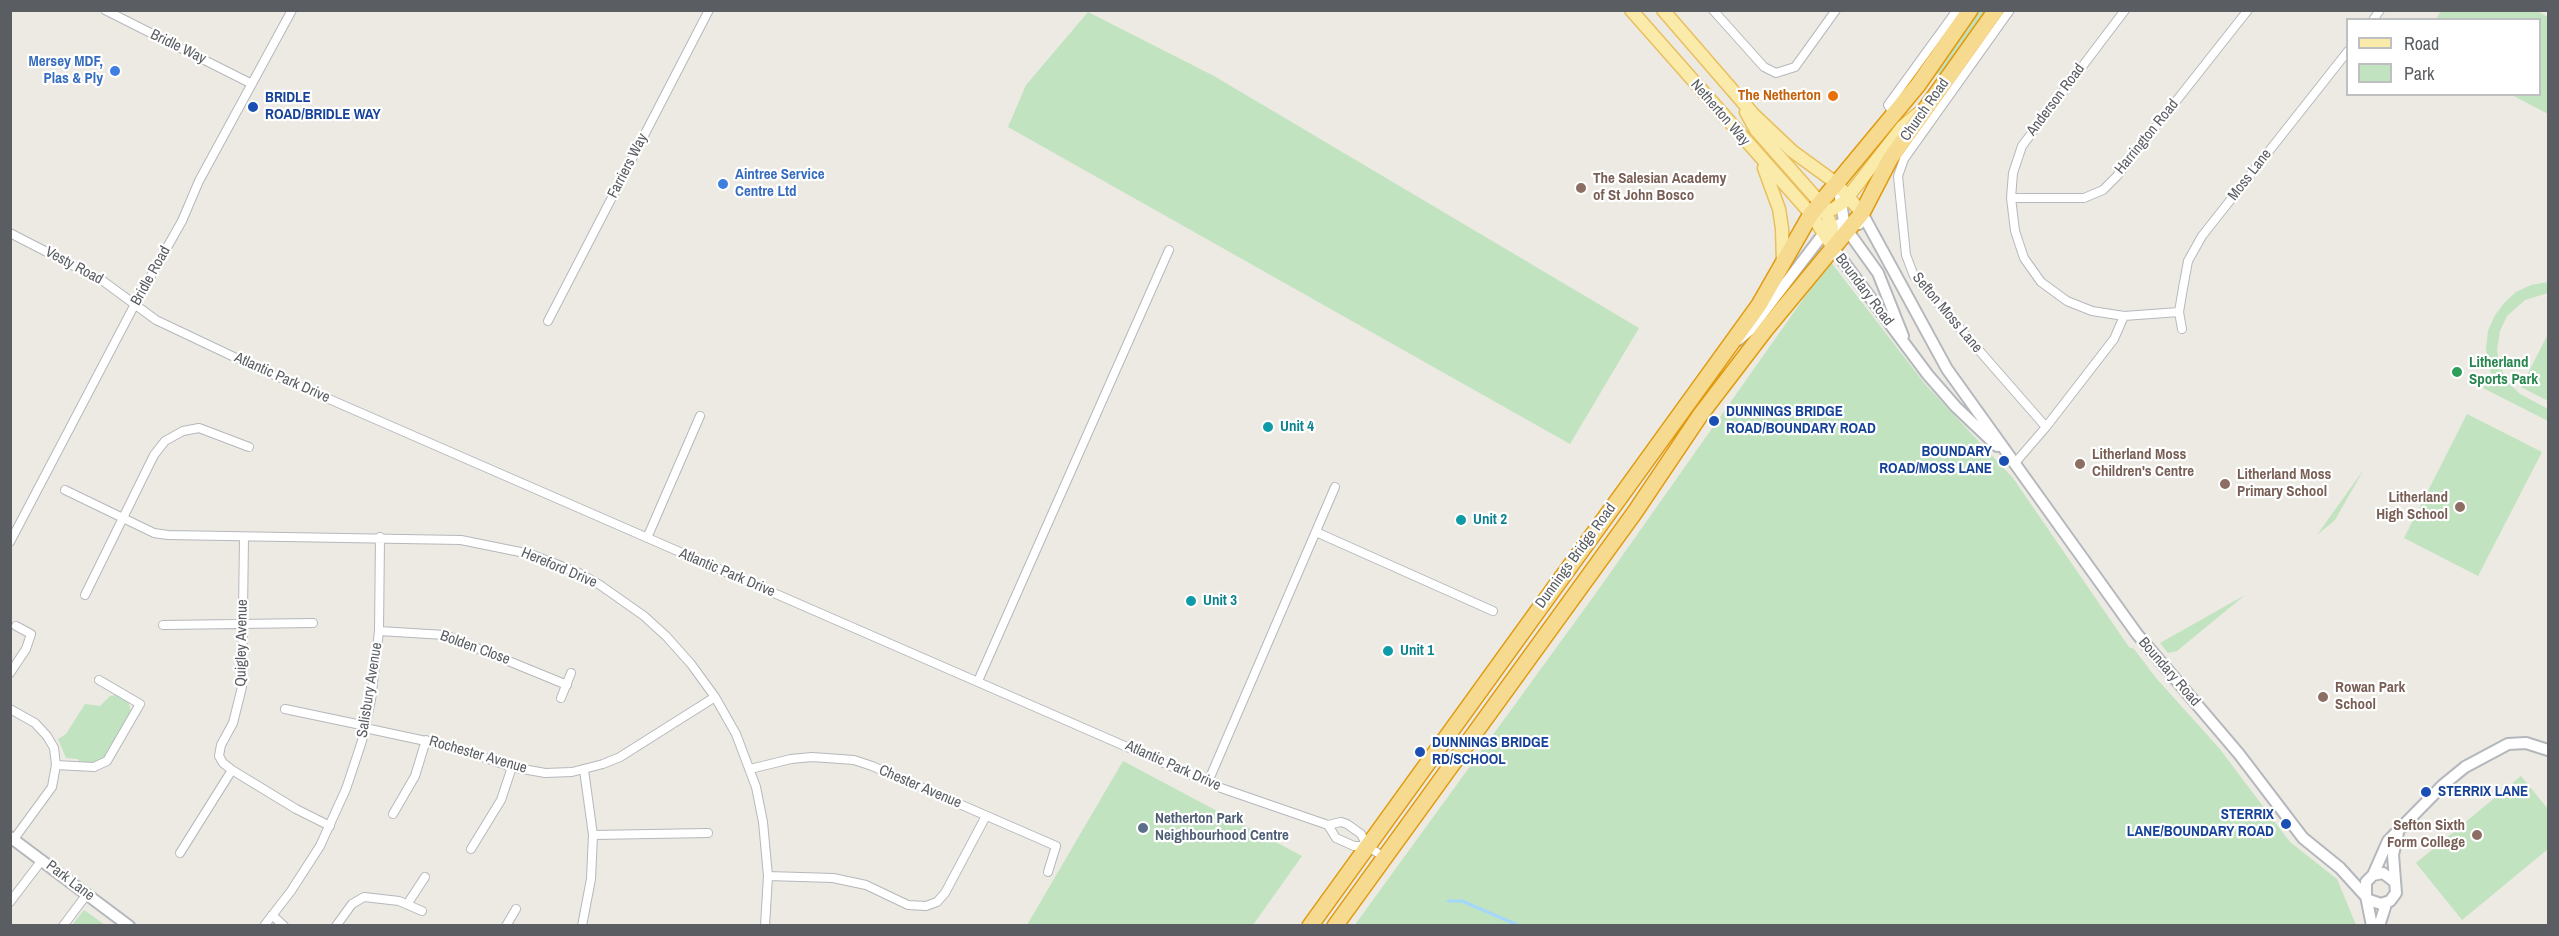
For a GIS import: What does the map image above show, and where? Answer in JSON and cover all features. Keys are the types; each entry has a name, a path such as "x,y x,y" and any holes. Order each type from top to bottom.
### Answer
{"highway":[{"name":"Church Road","path":"1842,194 1848,169 1918,85 1970,10"},
{"name":"Church Road","path":"1844,225 1996,10"},
{"name":"Dunnings Bridge Road","path":"1335,926 1376,851 1724,351 1759,305 1815,209 1842,194"},
{"name":"Dunnings Bridge Road","path":"1310,926 1376,851 1408,824 1635,512 1701,414 1766,329 1831,251 1844,225"}],"main road":[{"name":"Netherton Way","path":"1631,10 1761,160 1815,209"},
{"name":"Netherton Way","path":"1663,10 1735,92 1786,145 1842,194 1844,225"},
{"path":"1735,92 1756,130 1815,209 1844,225"},
{"path":"1815,209 1842,194 1902,127 1928,106"},
{"path":"1761,160 1779,209 1783,266"}],"street":[{"name":"Bridle Way","path":"105,10 252,84"},
{"name":"Bridle Road","path":"10,542 135,304 182,221 199,181 292,10"},
{"name":"Farriers Way","path":"548,321 709,10"},
{"path":"1713,10 1764,67 1771,72 1782,73 1798,64 1836,10"},
{"name":"Church Road","path":"1894,114 1888,105 1957,10"},
{"name":"Church Road","path":"1898,176 1904,159 2010,10"},
{"name":"Anderson Road","path":"2124,316 2092,311 2067,301 2042,282 2024,258 2014,231 2011,198 2013,173 2022,146 2125,10"},
{"name":"Harrington Road","path":"2011,198 2084,198 2103,190 2117,176 2248,10"},
{"name":"Moss Lane","path":"2182,329 2179,312 2188,261 2202,236 2346,54"},
{"name":"Sefton Moss Lane","path":"1898,176 1906,255 1914,276 2046,427"},
{"path":"1842,194 1844,225 1878,273 1909,351"},
{"path":"1724,351 1750,330 1844,225"},
{"name":"Boundary Road","path":"1844,225 1876,237 1947,369 2137,634 2239,754 2303,838 2340,868 2366,895"},
{"name":"Vesty Road","path":"10,233 103,281 135,304"},
{"path":"978,681 1169,250"},
{"name":"Boundary Road","path":"1831,251 1956,407 2015,463"},
{"name":"Atlantic Park Drive","path":"135,304 156,320 251,365 1208,782 1328,825 1341,822 1347,824 1361,834 1376,851"},
{"path":"2015,463 2114,339 2124,316 2179,312"},
{"path":"647,538 700,416"},
{"path":"85,595 154,456 171,436 191,429 205,429 249,447"},
{"path":"1208,782 1335,488"},
{"name":"Hereford Drive","path":"65,490 146,531 168,535 380,537 479,542 530,554 579,573 624,601 659,630 691,664 715,697 736,734 750,769 763,822 768,876 765,926"},
{"path":"1316,532 1493,611"},
{"name":"Quigley Avenue","path":"232,770 223,763 219,752 233,723 241,695 244,537"},
{"name":"Salisbury Avenue","path":"264,926 302,874 330,826 355,767 371,700 379,632 380,537"},
{"path":"163,625 313,623"},
{"path":"10,673 26,649 31,634 16,626"},
{"name":"Bolden Close","path":"379,632 445,635 567,685"},
{"path":"561,698 571,673"},
{"path":"56,765 94,767 107,761 140,704 99,680"},
{"name":"Rochester Avenue","path":"285,709 426,740 468,751 512,767 545,772 584,770 620,757 715,697"},
{"path":"10,709 35,723 47,736 54,748 56,765 52,787 12,838"},
{"path":"393,814 415,776 426,740"},
{"path":"2372,926 2366,882 2372,875 2388,842 2443,785 2486,754 2508,744 2526,743 2548,750"},
{"name":"Chester Avenue","path":"750,769 791,759 830,757 854,760 1056,846 1048,872"},
{"path":"471,849 501,800 512,767"},
{"path":"180,853 232,770 330,826"},
{"path":"582,926 589,896 593,835 584,770"},
{"path":"768,876 833,878 866,885 909,905 926,906 937,902 945,893 986,816"},
{"name":"Atlantic Park Drive","path":"1328,825 1336,838 1354,846 1376,851"},
{"path":"593,835 708,832"},
{"path":"2379,926 2386,904 2396,893 2393,855 2398,832"},
{"name":"Park Lane","path":"12,838 129,926"},
{"path":"10,902 42,860"},
{"name":"Boundary Road","path":"2340,868 2372,875"},
{"path":"2372,875 2383,873 2395,882"},
{"path":"408,903 425,877"},
{"path":"63,926 87,894"},
{"path":"2366,895 2377,904 2386,904"},
{"path":"336,926 352,904 364,897 408,903 422,911"},
{"path":"506,926 516,909"},
{"path":"272,915 284,926"}],"green space":[{"path":"1978,11 1990,11 1942,77 1934,71"},
{"path":"2441,11 2537,11 2548,17 2548,114 2514,96 2541,96 2541,18 2437,18"},
{"path":"1088,12 1214,76 1639,328 1570,444 1008,127 1026,85"},
{"path":"1830,261 1925,384 2013,478 2129,647 2134,649 2156,678 2219,748 2290,842 2337,879 2356,925 1354,926 1596,593"},
{"path":"2548,282 2548,293 2525,300 2507,316 2500,331 2497,350 2500,366 2507,381 2520,394 2548,409 2548,421 2483,388 2489,378 2494,380 2488,365 2486,348 2488,331 2495,315 2516,292 2531,285"},
{"path":"2548,334 2548,401 2521,387"},
{"path":"2467,414 2542,452 2478,576 2404,538"},
{"path":"2364,469 2335,520 2317,535"},
{"path":"2245,595 2177,651 2168,653 2160,643"},
{"path":"115,695 128,701 131,711 103,760 95,763 66,758 58,739 66,734 85,704 100,706 110,696"},
{"path":"1123,761 1302,856 1253,925 1027,925"},
{"path":"2521,776 2548,809 2548,849 2462,920 2416,863"},
{"path":"84,910 105,925 72,925"}],"waterway":[{"path":"1448,901 1462,901 1520,926"}],"place":[{"name":"Mersey MDF, Plas & Ply","path":"115,71"},
{"name":"The Netherton","path":"1833,96"},
{"name":"BRIDLE ROAD/BRIDLE WAY","path":"253,107"},
{"name":"Aintree Service Centre Ltd","path":"723,184"},
{"name":"The Salesian Academy of St John Bosco","path":"1581,188"},
{"name":"Litherland Sports Park","path":"2457,372"},
{"name":"DUNNINGS BRIDGE ROAD/BOUNDARY ROAD","path":"1714,421"},
{"name":"Unit 4","path":"1268,427"},
{"name":"BOUNDARY ROAD/MOSS LANE","path":"2004,461"},
{"name":"Litherland Moss Children's Centre","path":"2080,464"},
{"name":"Litherland Moss Primary School","path":"2225,484"},
{"name":"Litherland High School","path":"2460,507"},
{"name":"Unit 2","path":"1461,520"},
{"name":"Unit 3","path":"1191,601"},
{"name":"Unit 1","path":"1388,651"},
{"name":"Rowan Park School","path":"2323,697"},
{"name":"DUNNINGS BRIDGE RD/SCHOOL","path":"1420,752"},
{"name":"STERRIX LANE","path":"2426,792"},
{"name":"STERRIX LANE/BOUNDARY ROAD","path":"2286,824"},
{"name":"Netherton Park Neighbourhood Centre","path":"1143,828"},
{"name":"Sefton Sixth Form College","path":"2477,835"}]}
